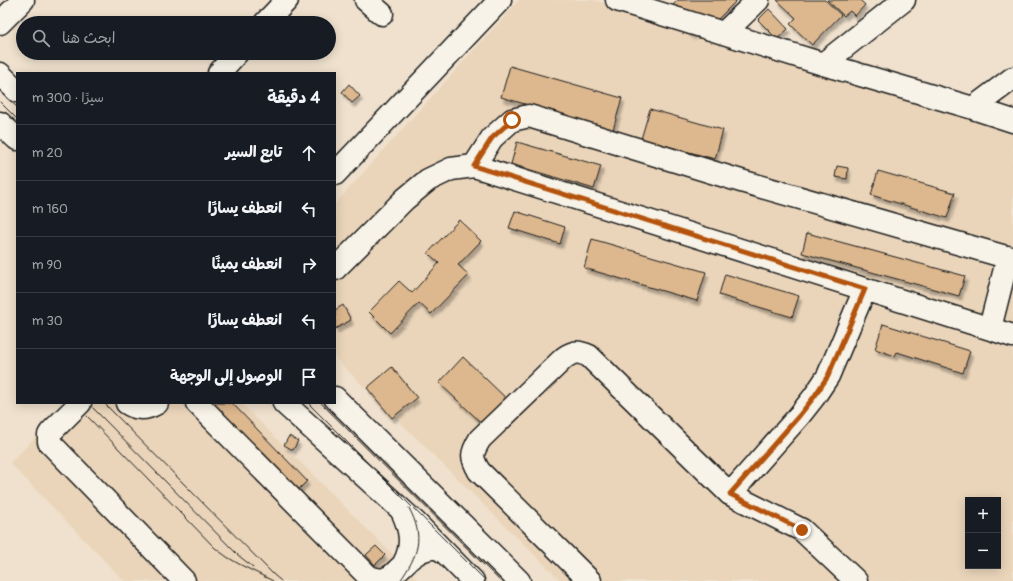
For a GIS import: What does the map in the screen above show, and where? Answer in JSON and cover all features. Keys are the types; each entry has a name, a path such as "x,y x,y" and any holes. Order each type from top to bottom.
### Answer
{"street":[{"path":"0,23 23,0"},
{"path":"272,16 287,0"},
{"path":"336,173 500,0"},
{"path":"724,33 758,0"},
{"path":"628,2 823,64 1013,121"},
{"path":"823,64 891,4"},
{"path":"220,72 231,60"},
{"path":"0,74 16,90"},
{"path":"973,108 1013,78"},
{"path":"474,166 492,138 512,120 529,116 741,181 1010,258 990,328"},
{"path":"336,268 405,199 428,180 451,169 474,166 1013,336"},
{"path":"730,494 799,416 828,376 865,289"},
{"path":"590,581 479,471 473,461 474,450 480,439 564,358 571,353 580,352 589,356 730,494 802,530 856,581"},
{"path":"336,399 519,581"},
{"path":"79,404 51,432 49,435 49,442 184,581"},
{"path":"128,404 138,408 151,407 156,404"},
{"path":"198,404 369,576 374,579 386,579 404,563 427,549 437,548 444,552"},
{"path":"285,404 416,523 473,581"},
{"path":"402,511 408,529 410,548 404,563"}],"shaded area":[{"path":"519,0 593,0 1013,132 1013,581 561,581 336,359 336,203"},
{"path":"68,404 242,404 418,580 124,581 10,463"}],"building":[{"path":"678,0 737,0 709,28 704,23 692,35 667,11"},
{"path":"777,0 825,0 841,15 812,45 790,24 796,18"},
{"path":"827,0 860,0 865,5 855,16 850,11 844,16"},
{"path":"769,9 788,29 777,39 758,20"},
{"path":"510,66 622,98 613,130 501,97"},
{"path":"349,84 360,96 352,103 342,92"},
{"path":"650,109 723,130 715,159 641,139"},
{"path":"517,142 601,166 594,189 511,164"},
{"path":"837,166 848,168 847,179 835,177"},
{"path":"878,171 955,193 947,218 871,195"},
{"path":"515,211 565,227 560,244 509,228"},
{"path":"459,220 481,241 458,265 469,275 431,314 419,303 390,333 369,312 399,281 412,293 439,263 428,253"},
{"path":"807,233 965,276 959,296 802,253"},
{"path":"592,239 706,272 697,301 584,268"},
{"path":"725,274 799,296 792,317 719,295"},
{"path":"343,305 351,320 336,328 336,309"},
{"path":"883,324 970,351 963,373 897,352 895,356 875,349"},
{"path":"463,357 511,403 487,428 439,383"},
{"path":"392,367 417,398 392,418 367,388"},
{"path":"209,404 233,404 307,481 295,493"},
{"path":"289,436 298,441 293,450 284,445"},
{"path":"376,546 385,555 375,565 366,555"}],"tram line":[{"path":"0,91 16,106"},
{"path":"0,102 16,118"},
{"path":"105,404 281,581"},
{"path":"309,404 486,581"},
{"path":"322,404 500,581"},
{"path":"93,408 239,556 253,567"},
{"path":"87,416 215,548 239,564 273,581"},
{"path":"400,581 411,563 417,546 417,528 409,508"}],"route":[{"path":"512,120 492,138 474,166 865,289 828,376 799,416 730,494 802,530"}]}
